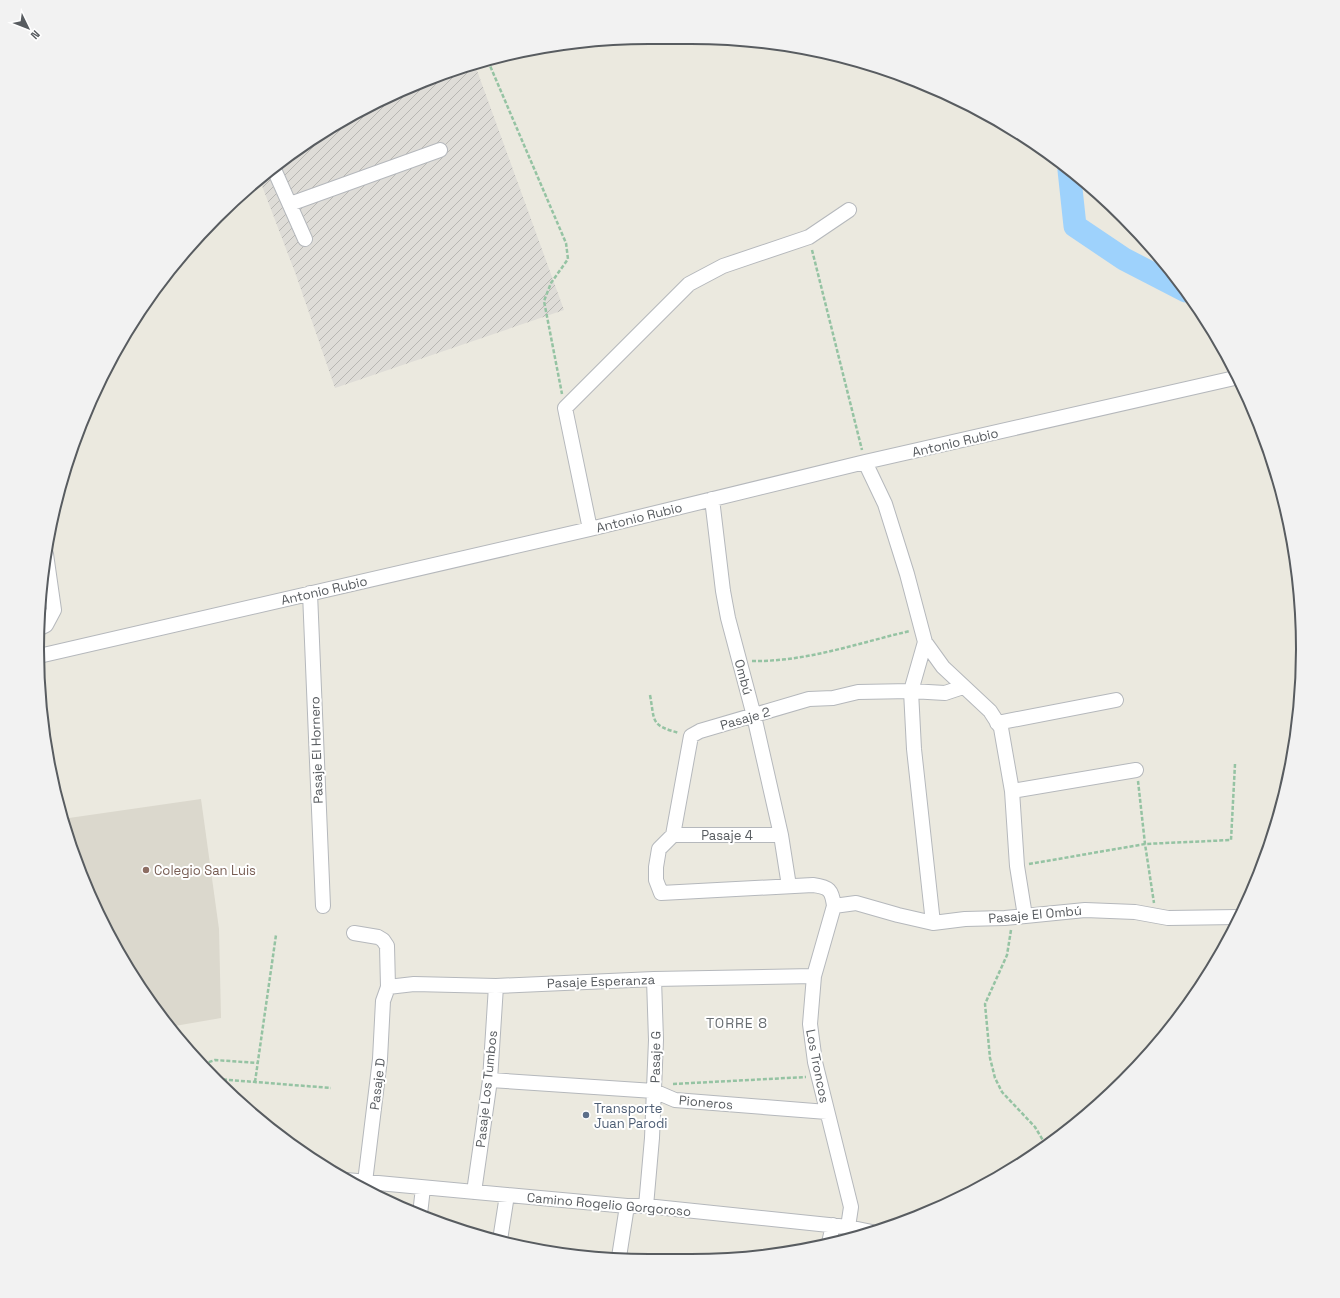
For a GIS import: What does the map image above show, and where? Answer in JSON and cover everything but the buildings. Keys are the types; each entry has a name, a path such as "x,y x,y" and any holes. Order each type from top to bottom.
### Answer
{"street":[{"path":"290,204 440,150"},
{"path":"276,173 305,239"},
{"path":"590,529 565,408 689,284 723,266 809,237 849,210"},
{"name":"Antonio Rubio","path":"44,655 590,529 865,462 1233,378"},
{"path":"865,462 884,504 908,574 925,642 943,667 990,711 1001,728 1012,791 1019,917"},
{"name":"Ombú","path":"712,499 723,591 733,637 754,716 781,835 790,886"},
{"path":"45,626 54,610 49,573"},
{"name":"Pasaje El Hornero","path":"310,593 323,906"},
{"path":"925,642 911,691 914,749 932,923"},
{"name":"Pasaje 2","path":"691,736 700,731 809,699 833,698 858,692 911,691 945,693 963,687"},
{"path":"997,723 1116,700"},
{"path":"691,736 673,835 659,849 656,867 656,880 661,893 813,885 823,886 828,889 832,894 834,906"},
{"path":"1012,791 1136,770"},
{"name":"Pasaje 4","path":"673,835 781,835"},
{"name":"Pasaje El Ombú","path":"834,906 856,903 932,923 964,919 1019,917 1085,910 1135,912 1168,918 1234,917"},
{"name":"Los Troncos","path":"834,906 814,976 810,1024 811,1040 818,1077 851,1207 848,1227"},
{"name":"Pasaje D","path":"354,933 378,937 383,940 387,946 388,987 383,1001 380,1059 365,1182"},
{"name":"Pasaje Esperanza","path":"388,987 414,984 496,986 654,979 814,976"},
{"name":"Pasaje G","path":"646,1206 652,1138 656,1040 654,979"},
{"name":"Pasaje Los Tumbos","path":"474,1192 490,1080 496,986"},
{"name":"Pioneros","path":"490,1080 654,1091 675,1100 827,1112"},
{"name":"Camino Rogelio Gorgoroso","path":"365,1182 627,1206 646,1206 833,1225 860,1229"},
{"path":"421,1209 423,1188"},
{"path":"501,1235 507,1195"},
{"path":"620,1253 627,1206"},
{"path":"830,1237 833,1225"}],"path":[{"path":"490,66 566,243 568,259 551,283 544,301 565,408"},
{"path":"809,237 865,462"},
{"path":"740,660 773,661 816,654 922,628"},
{"path":"650,695 655,721 662,728 691,736"},
{"path":"1017,866 1145,844 1231,840 1235,764"},
{"path":"1136,770 1156,916"},
{"path":"1019,917 1007,955 985,1004 990,1058 995,1078 1002,1092 1035,1126 1043,1140"},
{"path":"255,1082 276,935"},
{"path":"208,1062 215,1060 258,1063"},
{"path":"654,1091 674,1084 818,1077"},
{"path":"223,1079 331,1088"}],"shaded area":[{"path":"477,70 564,310 335,388 296,275 262,185 313,146 346,125 381,106 417,90"},
{"name":"Colegio San Luis","path":"201,799 219,929 221,1018 176,1026 169,1017 125,952 106,917 90,881 69,818"}],"waterway":[{"path":"1070,178 1075,226 1124,259 1174,285"}],"place":[{"name":"Colegio San Luis","path":"146,870"},
{"name":"Transporte Juan Parodi","path":"586,1115"}],"district":[{"name":"TORRE 8","path":"737,1023"}]}
